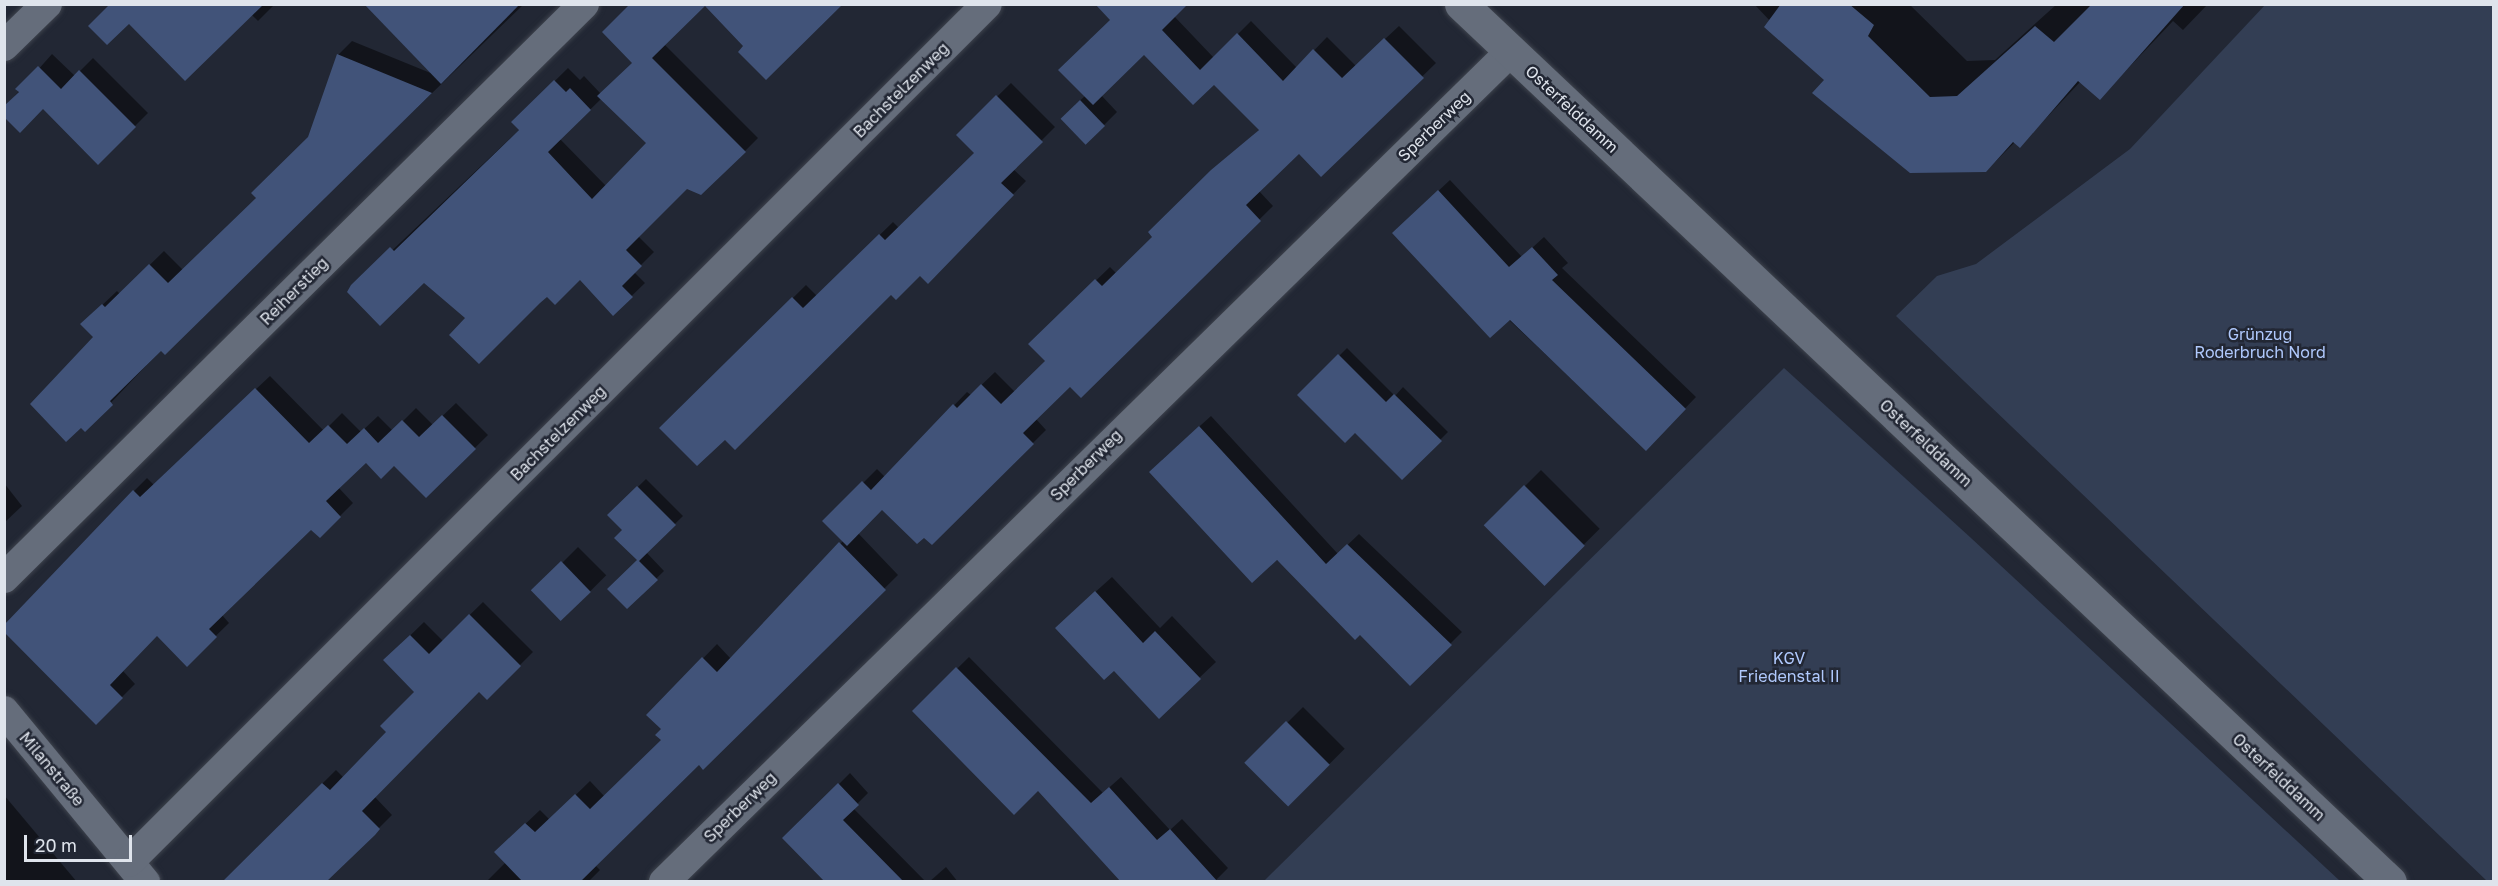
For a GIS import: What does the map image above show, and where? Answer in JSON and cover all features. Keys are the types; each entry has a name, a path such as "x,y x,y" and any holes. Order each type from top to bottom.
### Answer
{"street":[{"path":"4,46 47,4"},
{"name":"Reiherstieg","path":"4,578 584,4"},
{"name":"Bachstelzenweg","path":"137,872 987,4"},
{"name":"Osterfelddamm","path":"1461,4 2390,882"},
{"name":"Sperberweg","path":"664,882 1511,51"},
{"name":"Milanstraße","path":"4,711 137,872"}],"green space":[{"name":"Grünzug Roderbruch Nord","path":"2265,5 2493,5 2493,881 2487,881 1896,316 1937,276 1976,264 2130,149"},
{"name":"KGV Friedenstal II","path":"1784,368 1971,538 2340,881 1264,881"}],"building":[{"path":"110,4 264,4 185,81 129,24 107,45 88,26"},
{"path":"364,4 520,4 441,84"},
{"path":"630,4 843,4 766,80 738,52 743,46 705,6 652,58 746,152 701,195 687,189 626,250 642,266 622,286 633,297 613,316 580,280 555,305 547,297 479,364 449,335 465,318 424,283 380,326 347,292 351,285 390,247 394,251 519,130 511,122 554,80 566,92 570,88 591,110 548,152 592,199 646,143 597,96 632,63 602,32"},
{"path":"1095,4 1188,4 1162,30 1200,70 1237,33 1283,81 1313,49 1342,78 1384,38 1424,78 1321,177 1299,154 1246,205 1261,221 1081,398 1070,387 1023,433 1034,444 932,545 924,538 917,544 882,510 847,546 822,521 862,481 871,490 953,404 957,408 981,384 1001,404 1045,361 1028,344 1095,279 1102,286 1152,237 1148,232 1211,170 1259,130 1214,85 1193,105 1144,55 1093,105 1058,70 1110,20"},
{"path":"1781,4 1849,4 1874,25 1868,36 1930,97 1957,96 2035,26 2054,42 2092,4 2185,4 2100,100 2078,81 2020,148 2013,142 1986,172 1910,173 1812,93 1824,80 1764,27"},
{"path":"337,54 432,93 165,355 161,351 110,401 113,405 85,432 81,428 66,442 30,404 93,337 80,324 102,304 105,307 149,264 168,283 256,198 251,193 308,137"},
{"path":"38,66 61,89 79,70 136,127 98,165 43,109 20,133 4,117 4,106 19,92 15,89"},
{"path":"996,95 1043,142 1001,183 1014,195 928,284 920,276 896,300 891,295 735,450 725,440 697,466 659,428 792,297 803,308 879,234 885,240 974,153 956,135"},
{"path":"1080,100 1105,126 1086,145 1061,119"},
{"path":"1438,190 1509,267 1532,247 1558,275 1552,280 1686,409 1646,451 1510,320 1490,338 1392,233"},
{"path":"1338,354 1386,402 1394,394 1442,441 1402,480 1355,433 1345,443 1297,395"},
{"path":"255,388 309,443 328,425 347,444 364,428 378,443 402,420 419,437 442,415 476,449 426,498 394,466 381,479 366,463 326,501 341,517 320,538 311,530 209,629 217,637 187,667 157,636 110,685 123,698 96,725 4,632 4,625 133,490 140,497"},
{"path":"1199,426 1326,564 1347,544 1452,645 1410,686 1360,635 1355,640 1277,560 1252,583 1149,472"},
{"path":"1524,485 1585,546 1545,586 1484,525"},
{"path":"637,486 676,525 639,561 658,580 627,609 607,589 637,560 614,538 622,530 607,515"},
{"path":"839,542 886,590 703,770 699,765 580,882 523,882 494,852 525,823 535,832 575,794 590,809 661,740 655,735 661,729 646,715 702,657 717,672"},
{"path":"561,561 591,592 561,621 531,590"},
{"path":"1095,591 1143,643 1155,631 1201,679 1159,719 1114,671 1104,680 1055,628"},
{"path":"469,614 521,666 487,700 479,692 362,811 380,829 375,835 326,882 222,882 322,783 330,790 386,732 380,726 414,692 383,660 410,635 429,654"},
{"path":"956,667 1091,803 1109,787 1157,840 1170,829 1218,882 1121,882 1038,791 1014,815 912,711"},
{"path":"1286,721 1330,765 1288,807 1244,763"},
{"path":"838,783 859,805 843,820 904,882 825,882 782,838"}]}
